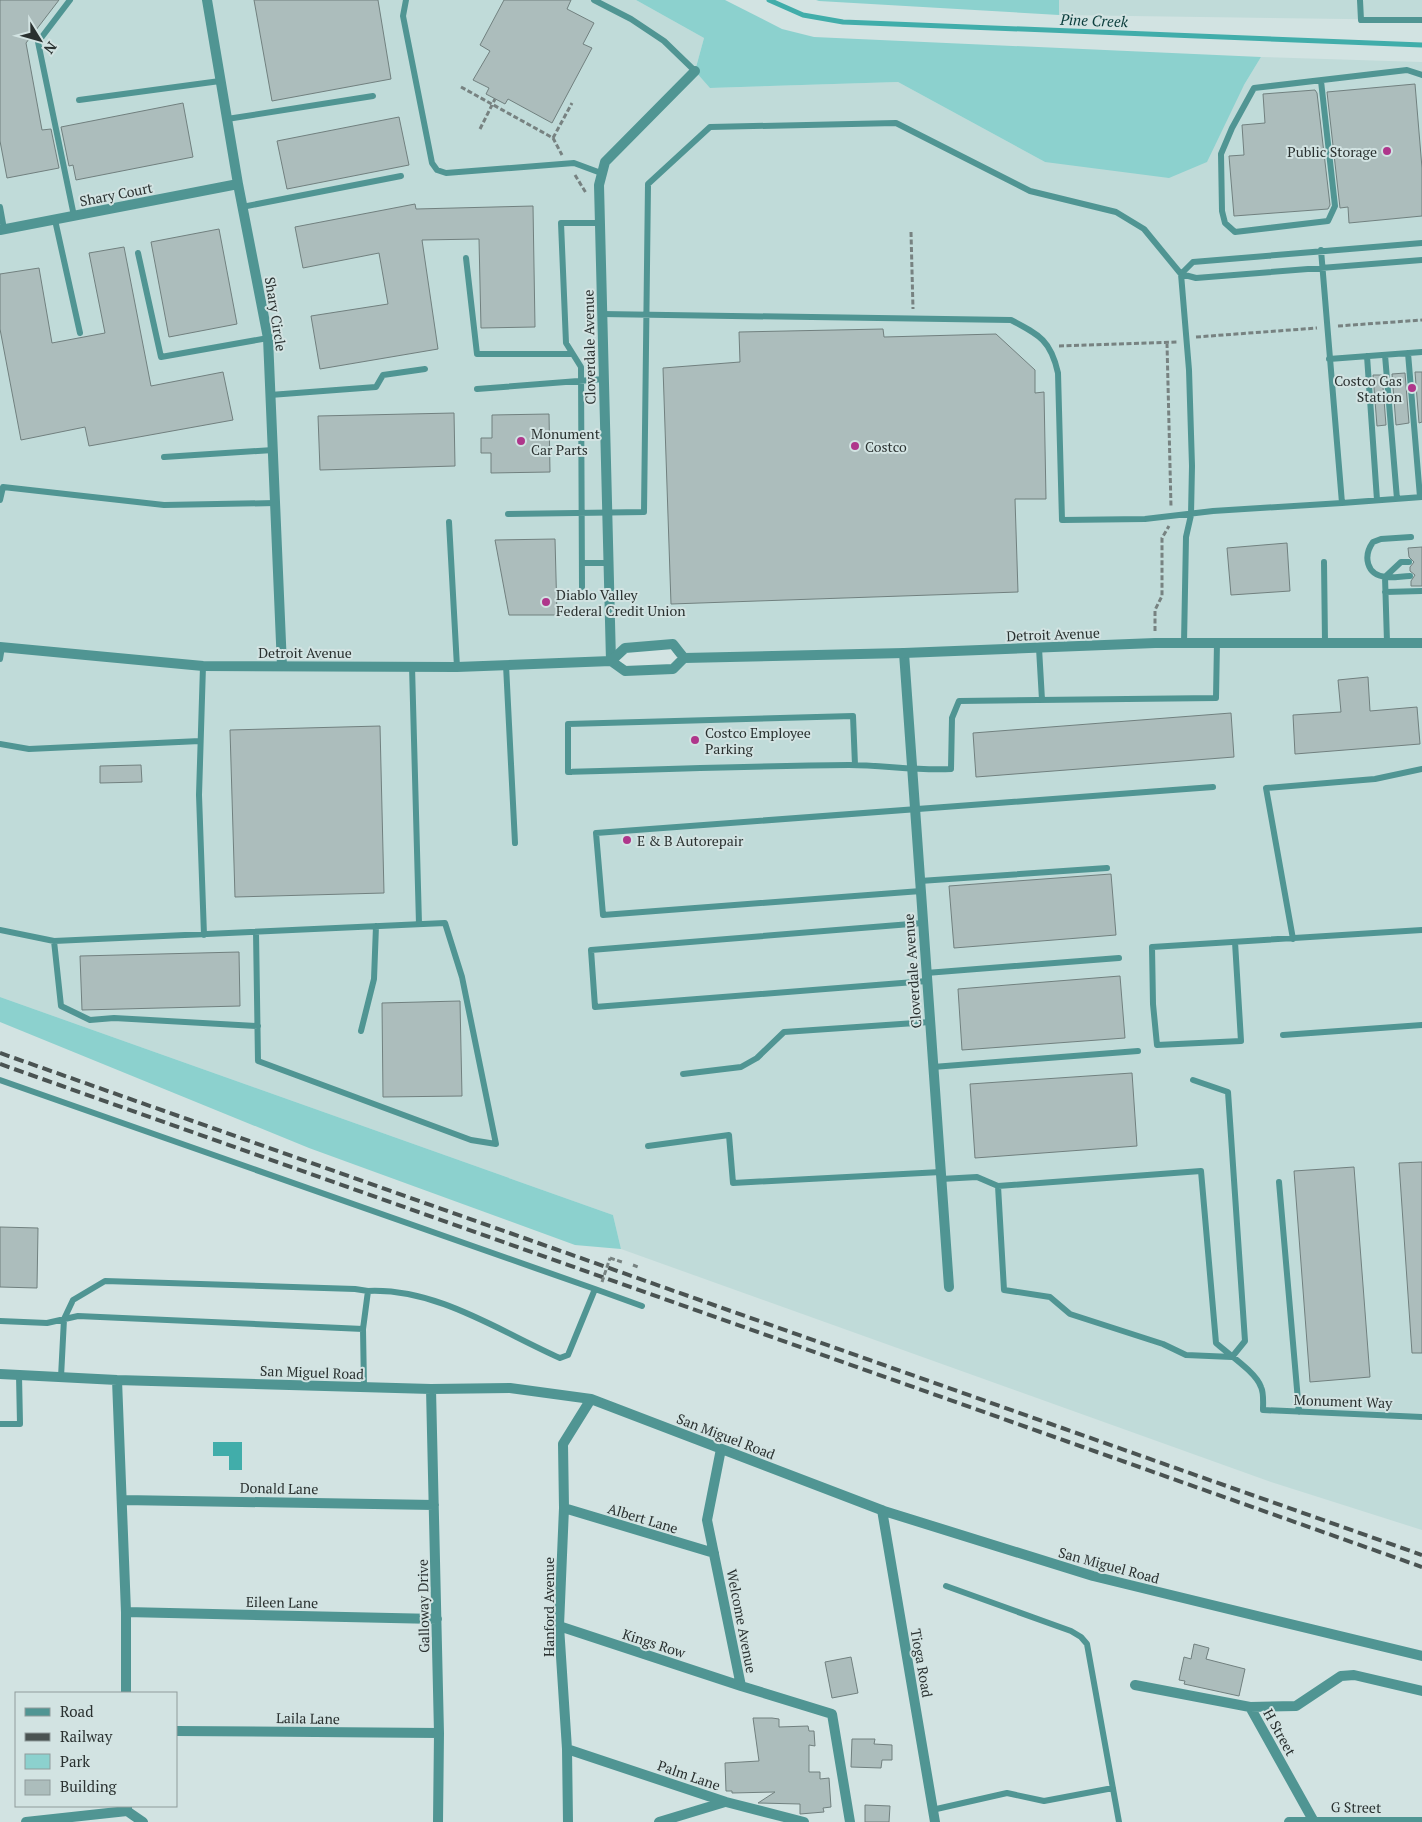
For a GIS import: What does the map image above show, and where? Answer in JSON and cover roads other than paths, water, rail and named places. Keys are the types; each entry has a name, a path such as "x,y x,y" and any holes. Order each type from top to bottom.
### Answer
{"street":[{"name":"Shary Circle","path":"207,0 242,207 268,338 282,666"},
{"name":"Cloverdale Avenue","path":"611,660 599,185 605,162 613,152 695,71"},
{"name":"Shary Court","path":"2,230 238,184"},
{"name":"Detroit Avenue","path":"611,660 625,671 673,669 684,658 904,653 1155,643 1422,643"},
{"name":"Detroit Avenue","path":"1,647 203,666 506,665 611,660 626,648 673,644 684,658"},
{"name":"Cloverdale Avenue","path":"904,653 949,1287"},
{"name":"San Miguel Road","path":"0,1374 117,1380 431,1389 510,1388 591,1399 882,1510 1093,1576 1422,1656"},
{"path":"117,1380 123,1500 126,1692"},
{"name":"Galloway Drive","path":"431,1389 439,1733 438,1822"},
{"name":"Hanford Avenue","path":"568,1822 567,1749 560,1626 564,1508 563,1444 591,1399"},
{"name":"Welcome Avenue","path":"721,1449 707,1520 741,1686 832,1714 850,1822"},
{"name":"Donald Lane","path":"123,1500 434,1504"},
{"name":"Albert Lane","path":"564,1508 714,1553"},
{"name":"Tioga Road","path":"882,1510 935,1822"},
{"name":"Eileen Lane","path":"126,1612 437,1619"},
{"name":"Kings Row","path":"560,1626 741,1686"},
{"path":"1250,1707 1296,1706 1341,1676 1354,1675 1422,1691"},
{"name":"H Street","path":"1135,1685 1250,1707 1314,1820"},
{"name":"Laila Lane","path":"178,1731 439,1733"},
{"name":"Palm Lane","path":"567,1749 726,1802 804,1822"},
{"path":"659,1822 726,1802"},
{"path":"26,1822 57,1821 127,1808 144,1822"},
{"name":"G Street","path":"1289,1822 1314,1820 1422,1822"}],"lane":[{"path":"70,0 38,42 74,216"},
{"path":"406,0 403,16 432,163 437,170 446,173 574,164 601,173"},
{"path":"594,0 631,19 664,41 695,71"},
{"path":"1360,0 1361,20 1422,20"},
{"path":"1321,81 1335,206 1328,221 1234,232 1225,223 1222,211 1221,154 1232,128 1254,88 1407,70 1422,75"},
{"path":"79,100 220,81"},
{"path":"227,119 373,96"},
{"path":"508,514 644,512 648,315 648,184 710,127 896,123 1030,191 1116,212 1144,229 1181,274 1191,416 1191,515 1186,537 1184,643"},
{"path":"242,207 401,176"},
{"path":"0,207 2,230"},
{"path":"55,220 80,333"},
{"path":"582,587 581,367 566,343 561,223 600,223"},
{"path":"1181,274 1193,262 1422,243"},
{"path":"1321,250 1342,503"},
{"path":"138,253 161,357 268,338"},
{"path":"466,258 477,354 572,354"},
{"path":"1181,274 1196,278 1422,260"},
{"path":"602,314 1011,320 1034,332 1053,352 1058,373 1062,520 1170,517 1213,511 1421,497 1408,353"},
{"path":"1329,359 1422,352"},
{"path":"1385,355 1397,499"},
{"path":"1367,356 1377,500"},
{"path":"270,395 376,387 383,376 425,368"},
{"path":"477,389 604,379"},
{"path":"164,457 273,450"},
{"path":"0,500 3,487 164,505 275,503"},
{"path":"448,522 457,666"},
{"path":"1410,537 1381,539 1373,542 1368,548 1366,563 1373,572 1385,577 1410,576"},
{"path":"1324,562 1325,642"},
{"path":"1387,642 1385,577 1401,562 1409,562"},
{"path":"583,564 608,563"},
{"path":"1385,592 1422,591"},
{"path":"855,765 853,716 568,724 568,772 855,765 912,767 925,771 951,769 952,718 959,701 1216,698 1217,642"},
{"path":"0,659 1,647"},
{"path":"1039,648 1042,700"},
{"path":"506,665 515,843"},
{"path":"203,666 200,741 200,834 204,935"},
{"path":"412,666 419,924"},
{"path":"0,744 29,749 200,741"},
{"path":"1293,939 1266,788 1375,779 1422,769"},
{"path":"1107,868 603,915 596,833 1213,787"},
{"path":"0,930 54,941 445,923 462,977 496,1144 471,1140 258,1060 256,932"},
{"path":"923,923 591,950 595,1007 1119,958"},
{"path":"362,1031 374,979 376,926"},
{"path":"1235,942 1241,1041 1158,1045 1152,947 1422,930"},
{"path":"54,941 61,1006 90,1020 114,1018 258,1026"},
{"path":"683,1074 741,1067 757,1058 784,1032 930,1022"},
{"path":"1283,1035 1422,1025"},
{"path":"933,1067 1138,1051"},
{"path":"0,1080 642,1306"},
{"path":"1193,1080 1228,1092 1245,1341 1232,1357"},
{"path":"648,1146 728,1134 734,1183 941,1176 977,1177 998,1186 1201,1171 1216,1343 1232,1357"},
{"path":"1279,1182 1299,1412"},
{"path":"998,1186 1004,1290 1050,1297 1070,1314 1163,1344 1186,1355 1232,1357"},
{"path":"61,1377 64,1320 73,1300 105,1281 368,1291 387,1290 444,1303 560,1358 568,1355 595,1289"},
{"path":"364,1387 364,1330 368,1291"},
{"path":"0,1321 48,1323 78,1316 364,1330"},
{"name":"Monument Way","path":"1232,1357 1244,1366 1261,1386 1263,1410 1422,1417"},
{"path":"0,1424 20,1424 19,1375"},
{"path":"946,1586 1071,1631 1086,1644 1119,1822"},
{"path":"932,1810 1007,1794 1044,1801 1113,1788"}],"waterway":[{"name":"Pine Creek","path":"769,0 803,15 843,22 1422,45"}],"railway":[{"path":"0,1053 1422,1555"},
{"path":"0,1064 1422,1567"}],"place":[{"name":"Public Storage","path":"1387,151"},
{"name":"Costco Gas Station","path":"1412,388"},
{"name":"Monument Car Parts","path":"521,441"},
{"name":"Costco","path":"855,446"},
{"name":"Diablo Valley Federal Credit Union","path":"546,602"},
{"name":"Costco Employee Parking","path":"695,740"},
{"name":"E & B Autorepair","path":"627,840"}]}
